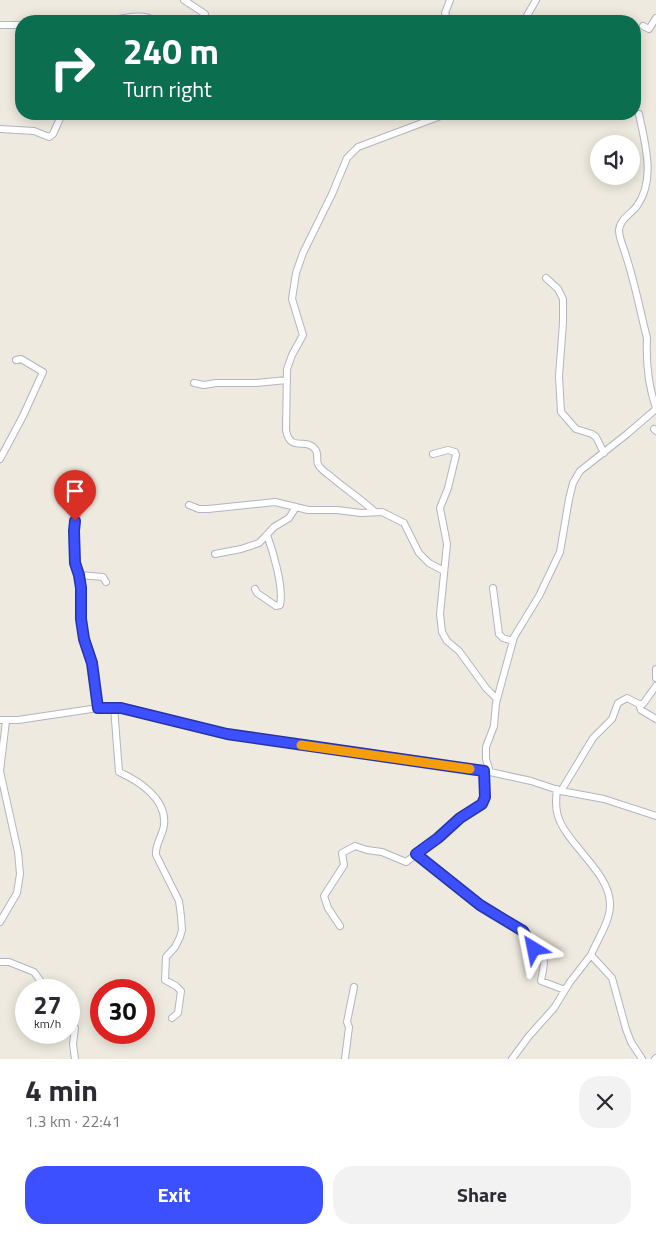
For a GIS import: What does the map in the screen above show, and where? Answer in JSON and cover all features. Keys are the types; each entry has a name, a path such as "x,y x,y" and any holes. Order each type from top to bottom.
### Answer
{"street":[{"path":"184,0 205,15"},
{"path":"446,15 450,0"},
{"path":"527,15 536,0"},
{"path":"643,26 649,29 656,18"},
{"path":"0,25 15,25"},
{"path":"0,129 34,131 49,137 53,134 59,120"},
{"path":"375,512 320,467 314,448 295,443 289,439 286,430 287,369 289,361 303,337 303,330 292,299 296,273 303,253 332,194 347,158 358,147 430,120"},
{"path":"340,926 328,908 324,896 344,864 342,853 354,846 382,852 406,862 438,838 460,818 482,804 485,797 487,771 486,751 494,726 497,699 513,641 539,596 560,552 563,544 569,498 576,478 580,471 656,409 649,380 645,348 646,338 620,234 623,220 637,207 648,183 650,170 649,155 640,120"},
{"path":"546,278 558,289 562,300 563,323 559,376 561,412 576,430 592,434 596,437 604,453"},
{"path":"0,458 23,416 43,372 21,359 16,360"},
{"path":"194,384 287,380"},
{"path":"433,454 448,450 455,452 456,455 448,488 440,508 447,538 440,614 443,635 459,651 486,688 497,699"},
{"path":"189,505 205,510 275,502 308,510 386,513 402,521 419,554 444,571"},
{"path":"215,554 241,549 259,542 274,527 289,518 296,507"},
{"path":"77,513 74,531 75,563 79,575 84,636 92,663 98,708"},
{"path":"255,589 257,593 276,606 280,605 282,592 274,553 267,535"},
{"path":"79,575 103,578 106,582"},
{"path":"493,588 499,634 503,638 513,641"},
{"path":"656,669 656,678"},
{"path":"512,1059 554,1008 591,955 608,915 610,899 601,879 560,821 556,804 559,790 593,738 612,719 618,703 627,698 639,704 645,702 656,686"},
{"path":"639,704 641,710 656,719"},
{"path":"114,707 119,772 133,779 153,794 164,816 163,831 156,848 156,855 179,902 182,930 178,942 166,957 165,980 181,991 178,1014 172,1018"},
{"path":"0,922 16,893 20,874 18,852 0,771 3,720 114,707 227,734 487,771 531,781 559,790 604,799 656,816"},
{"path":"416,854 480,905 523,931 532,947 540,951 542,955 541,981 565,990"},
{"path":"591,955 612,978 626,1029 631,1042 642,1059"},
{"path":"0,962 9,962 34,972 39,979"},
{"path":"345,1059 349,1027 348,1020 354,987"},
{"path":"73,1044 75,1059"}],"slow traffic":[{"path":"301,745 470,769"}],"route":[{"path":"75,521 75,565 81,588 81,619 84,639 92,659 98,708 121,708 227,734 484,771 485,797 482,804 460,818 438,838 416,854 480,905 523,931 534,949"}]}
